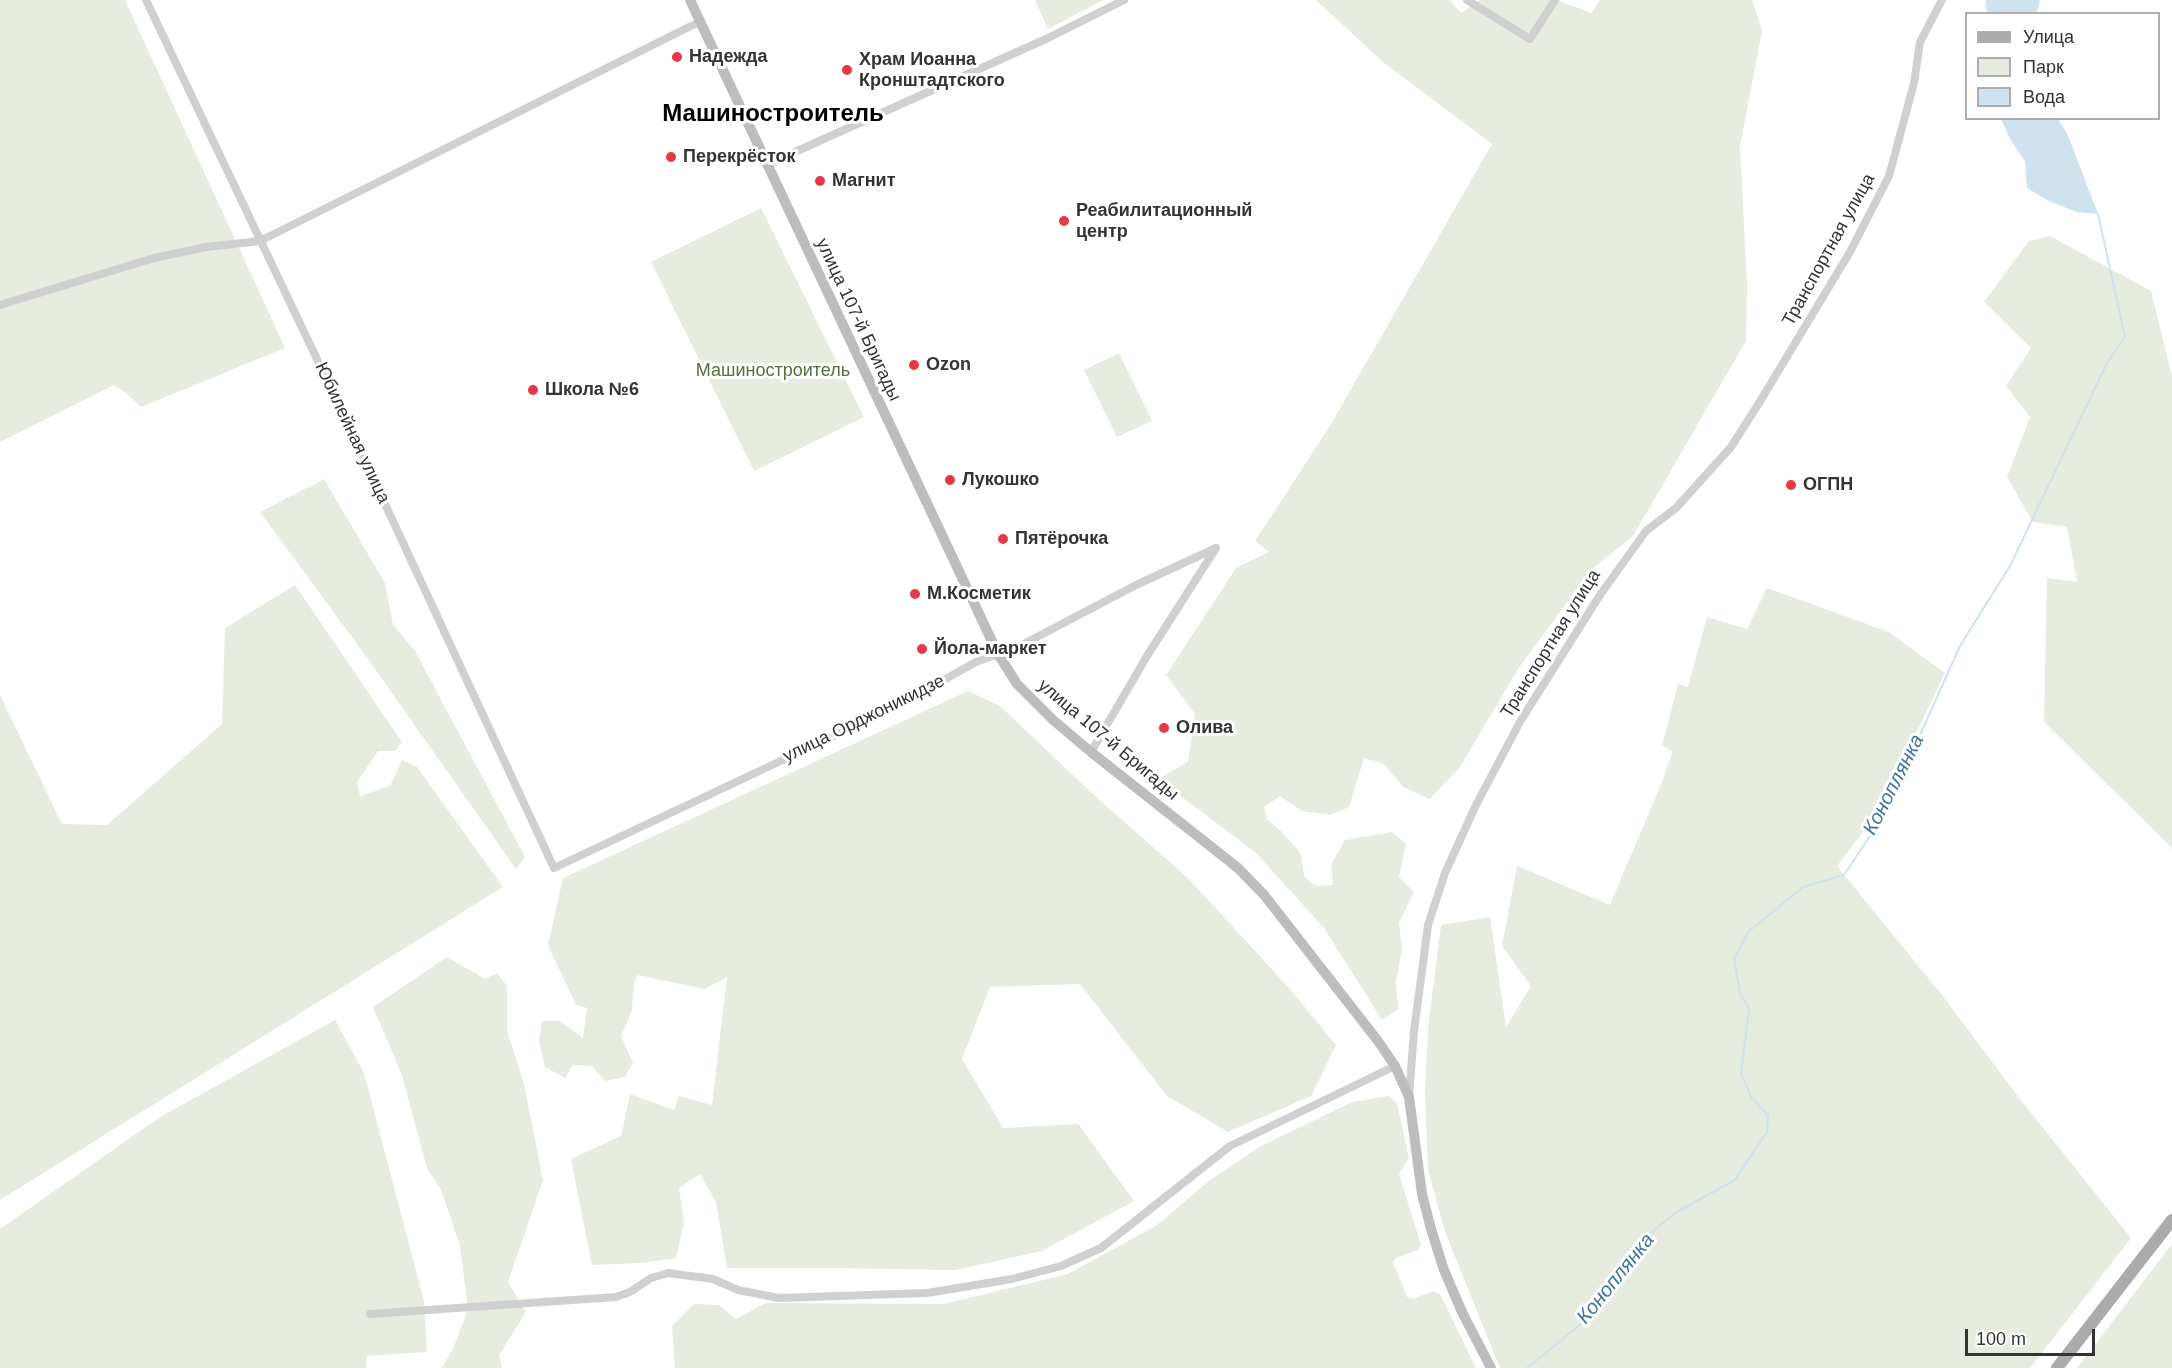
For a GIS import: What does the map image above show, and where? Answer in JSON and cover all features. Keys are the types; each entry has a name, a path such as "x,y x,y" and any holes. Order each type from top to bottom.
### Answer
{"main road":[{"name":"улица 107-й Бригады","path":"690,0 998,654 1017,684 1036,704 1091,752 1238,868 1265,896 1378,1041 1395,1066 1409,1097"},
{"name":"Транспортная улица","path":"1409,1097 1422,1194 1431,1229 1449,1280 1491,1368"},
{"path":"2057,1368 2172,1220"}],"street":[{"name":"Юбилейная улица","path":"146,0 341,409 554,868"},
{"path":"766,165 1048,38 1124,0"},
{"path":"1467,0 1530,39 1555,0"},
{"name":"Транспортная улица","path":"1409,1097 1414,1031 1428,925 1445,873 1476,805 1521,720 1600,595 1646,531 1676,508 1731,447 1839,270 1888,176 1914,83 1920,42 1942,0"},
{"path":"0,305 154,258 206,247 260,241 701,21"},
{"name":"улица Орджоникидзе","path":"554,868 897,706 976,662 1018,647 1136,585 1216,548 1147,656 1091,752"},
{"path":"370,1314 616,1297 630,1292 651,1278 668,1274 713,1279 738,1290 779,1298 927,1293 1012,1279 1061,1266 1101,1248 1230,1146 1395,1066"}],"green space":[{"path":"0,0 125,0 285,348 141,407 114,385 0,442"},
{"path":"1035,0 1103,0 1048,29"},
{"path":"1316,0 1450,0 1461,13 1480,0 1557,0 1591,13 1600,0 1752,0 1762,31 1740,146 1747,286 1746,341 1633,536 1591,570 1518,669 1460,767 1430,799 1403,787 1384,764 1364,758 1349,807 1330,815 1302,811 1280,796 1264,807 1267,819 1301,854 1304,876 1315,886 1333,885 1331,865 1345,840 1392,832 1406,844 1399,877 1414,892 1399,923 1402,948 1396,982 1398,1009 1382,1020 1324,928 1255,852 1158,779 1188,762 1195,714 1166,675 1236,568 1269,552 1255,541 1328,429 1492,144 1384,63"},
{"name":"Машиностроитель","path":"761,208 864,417 754,471 651,262"},
{"path":"2050,236 2151,291 2172,377 2172,849 2044,722 2047,578 2077,582 2067,527 2033,522 2007,477 2030,417 2006,386 2031,348 1984,302 2029,241"},
{"path":"1119,353 1152,421 1117,437 1084,370"},
{"path":"324,479 385,583 393,625 415,651 525,857 516,869 368,659 260,512"},
{"path":"295,585 402,742 395,751 378,751 357,782 360,796 390,786 402,760 417,767 503,887 0,1200 0,695 62,824 107,825 222,724 225,628"},
{"path":"1767,588 1889,632 1945,673 1879,811 1837,866 1942,995 2020,1099 2131,1238 2030,1368 1500,1368 1445,1232 1428,1170 1425,1092 1428,1028 1441,925 1490,917 1506,1027 1531,986 1502,946 1517,866 1610,905 1673,751 1662,746 1678,684 1688,687 1707,617 1747,629"},
{"path":"968,691 1000,706 1094,795 1190,880 1289,988 1336,1045 1311,1096 1228,1132 1167,1096 1080,984 990,987 962,1059 1003,1128 1078,1124 1134,1201 1042,1251 955,1270 727,1268 716,1202 700,1174 679,1188 684,1223 676,1258 641,1263 592,1265 571,1159 621,1136 630,1094 674,1110 679,1096 712,1105 727,977 704,989 638,975 634,982 632,1010 621,1036 633,1063 625,1077 605,1081 592,1066 573,1065 565,1078 545,1067 539,1041 542,1021 560,1021 583,1038 587,1008 576,1005 548,945 563,878"},
{"path":"447,957 485,979 497,973 507,986 507,1030 524,1084 543,1180 508,1282 526,1312 499,1355 502,1368 442,1368 453,1349 468,1309 460,1246 441,1190 427,1168 402,1075 373,1007"},
{"path":"335,1020 364,1073 424,1301 427,1352 367,1356 366,1368 0,1368 0,1229 160,1117"},
{"path":"1389,1096 1397,1104 1409,1158 1399,1174 1421,1245 1418,1250 1396,1258 1393,1262 1407,1297 1413,1299 1433,1291 1440,1294 1476,1368 675,1368 672,1326 694,1304 719,1305 736,1319 766,1303 944,1304 1068,1274 1157,1225 1209,1181 1259,1147 1352,1102"},
{"path":"2172,1244 2172,1368 2077,1368"}],"water":[{"path":"1985,0 2040,0 2037,12 1987,12"},
{"path":"2001,120 2059,120 2067,133 2098,214 2076,212 2047,200 2027,188 2025,161 2011,141"}],"waterway":[{"name":"Коноплянка","path":"1527,1368 1581,1324 1603,1289 1645,1238 1675,1213 1735,1180 1767,1132 1768,1115 1751,1097 1741,1073 1749,1009 1740,993 1734,959 1748,932 1803,887 1844,875 1885,813 1960,646 2010,566 2107,363 2125,337 2098,214"}],"place":[{"name":"Надежда","path":"677,57"},
{"name":"Храм Иоанна Кронштадтского","path":"847,70"},
{"name":"Перекрёсток","path":"671,157"},
{"name":"Магнит","path":"820,181"},
{"name":"Реабилитационный центр","path":"1064,221"},
{"name":"Ozon","path":"914,365"},
{"name":"Школа №6","path":"533,390"},
{"name":"Лукошко","path":"950,480"},
{"name":"ОГПН","path":"1791,485"},
{"name":"Пятёрочка","path":"1003,539"},
{"name":"М.Косметик","path":"915,594"},
{"name":"Йола-маркет","path":"922,649"},
{"name":"Олива","path":"1164,728"}],"district":[{"name":"Машиностроитель","path":"773,114"}]}
